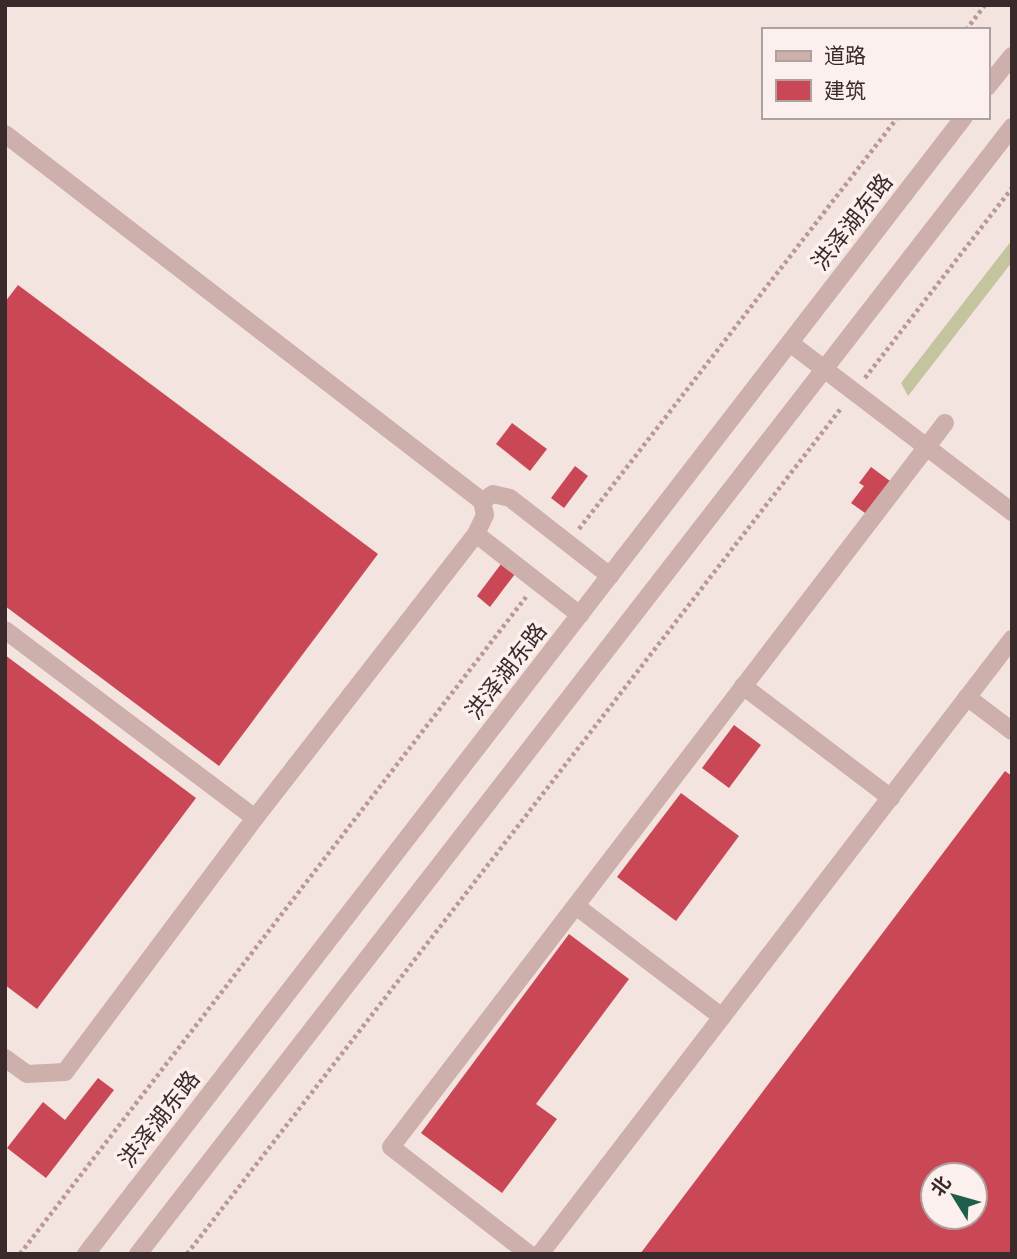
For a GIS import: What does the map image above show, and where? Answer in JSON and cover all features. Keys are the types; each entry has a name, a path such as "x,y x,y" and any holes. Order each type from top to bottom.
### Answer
{"street":[{"path":"989,85 1012,56"},
{"name":"洪泽湖东路","path":"86,1254 962,119"},
{"path":"138,1254 1012,127"},
{"path":"5,134 482,501 485,515 475,534 255,818 65,1072 27,1074 5,1058"},
{"path":"790,343 1012,512"},
{"path":"529,1254 391,1147 945,423"},
{"path":"482,501 493,494 510,498 610,576"},
{"path":"475,534 580,615"},
{"path":"5,630 255,818"},
{"path":"540,1254 1012,639"},
{"path":"743,686 891,798"},
{"path":"967,697 1012,732"},
{"path":"576,906 722,1017"}],"path":[{"path":"968,28 985,5"},
{"path":"568,543 896,119"},
{"path":"187,1254 1012,188"},
{"path":"20,1254 537,582"}],"green space":[{"path":"1012,240 1012,262 908,396 901,383"}],"building":[{"path":"18,285 378,554 219,766 5,606 5,302"},
{"path":"512,423 547,449 530,471 496,444"},
{"path":"575,466 588,476 564,508 551,498"},
{"path":"871,467 890,481 865,513 851,503 864,486 859,483"},
{"path":"501,564 515,574 490,607 477,596"},
{"path":"5,655 196,798 37,1009 5,985"},
{"path":"734,725 761,745 729,788 702,768"},
{"path":"1005,771 1012,776 1012,1254 640,1254"},
{"path":"681,793 739,836 676,921 617,877"},
{"path":"569,934 629,979 536,1104 557,1119 502,1193 421,1133"},
{"path":"98,1078 114,1090 46,1178 7,1148 43,1102 65,1120"}]}
